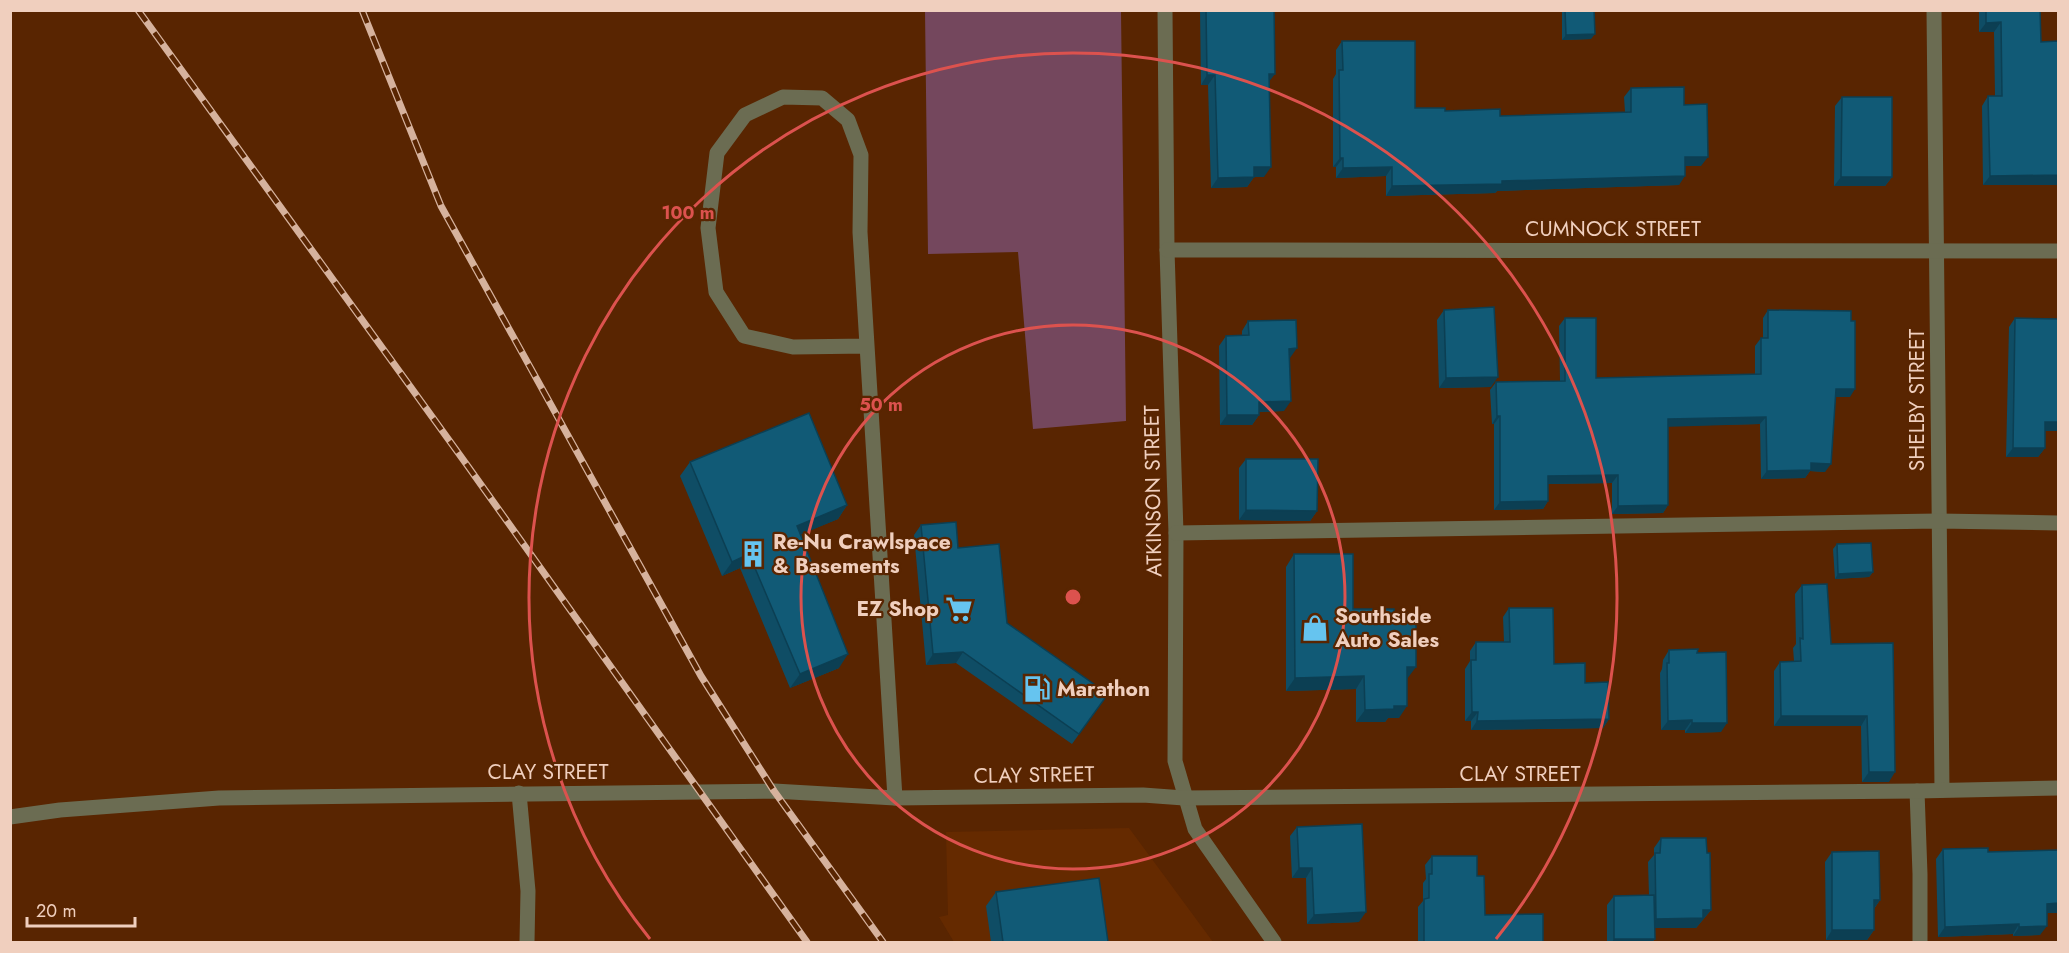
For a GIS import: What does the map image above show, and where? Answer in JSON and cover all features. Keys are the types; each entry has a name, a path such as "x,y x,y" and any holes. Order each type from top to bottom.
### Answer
{"street":[{"name":"ATKINSON STREET","path":"1165,10 1167,250 1176,533 1175,761 1184,798 1195,829 1274,942"},
{"name":"SHELBY STREET","path":"1934,10 1941,790"},
{"path":"867,346 793,347 744,336 716,292 708,228 717,153 745,115 783,97 822,98 848,120 861,155 860,232 895,798"},
{"name":"CUMNOCK STREET","path":"1167,250 2058,251"},
{"path":"1176,533 1938,521 2058,524"},
{"name":"CLAY STREET","path":"10,817 60,810 219,798 519,793 774,791 895,798 1143,795 1184,798 2058,788"},
{"path":"1917,791 1920,942"},
{"path":"519,793 528,891 528,942"}],"shaded area":[{"path":"925,11 1121,11 1126,421 1033,429 1018,252 928,254"},
{"path":"1129,828 1213,942 954,942 939,917 948,915 946,832"}],"building":[{"path":"1206,10 1274,10 1275,74 1269,74 1271,167 1254,167 1254,177 1218,178 1215,75 1207,75"},
{"path":"1565,10 1594,10 1595,34 1566,35"},
{"path":"1986,10 2040,10 2041,42 2058,41 2058,175 1990,176 1988,96 2002,96 2001,22 1986,23"},
{"path":"1342,41 1415,41 1415,108 1445,108 1445,111 1500,109 1500,116 1631,112 1631,88 1684,87 1684,105 1707,104 1708,157 1685,157 1685,176 1392,186 1392,167 1343,168 1343,158 1340,158 1339,70 1343,70"},
{"path":"1842,97 1892,97 1892,177 1841,177"},
{"path":"1494,307 1498,377 1446,378 1444,310"},
{"path":"1768,310 1851,311 1851,321 1855,321 1855,389 1836,389 1831,464 1811,463 1811,470 1767,471 1766,417 1668,419 1668,505 1618,506 1618,475 1548,476 1548,501 1500,502 1500,416 1497,416 1496,382 1565,381 1565,318 1596,318 1596,378 1761,374 1761,338 1768,338"},
{"path":"2015,318 2058,319 2058,422 2045,422 2045,448 2013,448"},
{"path":"1296,320 1297,348 1289,349 1291,401 1259,402 1259,415 1227,415 1226,336 1249,335 1248,321"},
{"name":"Re-Nu Crawlspace & Basements","path":"809,413 847,505 797,526 848,654 800,674 749,554 732,562 690,462"},
{"path":"1246,459 1318,459 1317,511 1246,510"},
{"path":"956,522 958,548 999,544 1007,623 1108,694 1079,734 963,652 933,654 921,525"},
{"path":"1871,543 1873,572 1838,574 1837,544"},
{"path":"1294,554 1353,554 1353,609 1394,609 1394,613 1416,613 1416,667 1407,667 1407,706 1365,710 1364,676 1295,678"},
{"path":"1827,584 1831,644 1893,643 1895,772 1869,772 1867,716 1781,716 1780,662 1801,661 1802,585"},
{"path":"1509,608 1553,608 1554,664 1585,663 1585,683 1608,682 1609,719 1477,721 1478,712 1472,712 1471,660 1476,660 1476,642 1510,642"},
{"path":"1698,649 1697,653 1726,652 1727,723 1692,723 1692,720 1668,721 1667,663 1669,663 1669,650"},
{"path":"1362,824 1366,912 1314,915 1312,868 1299,868 1297,827"},
{"path":"1661,838 1706,838 1707,853 1710,853 1711,910 1703,910 1703,918 1656,919 1655,853 1660,853"},
{"path":"1988,848 1988,852 2058,850 2058,903 2047,904 2047,926 2019,927 2019,924 1945,927 1943,849"},
{"path":"1879,851 1880,900 1874,900 1874,930 1832,930 1832,852"},
{"path":"1432,856 1477,856 1477,876 1484,876 1485,915 1543,914 1543,942 1424,942 1424,899 1429,898"},
{"path":"1099,878 1108,942 1003,942 996,892"},
{"path":"1654,895 1655,939 1614,939 1614,896"}],"railway":[{"path":"138,10 467,465 807,942"},
{"path":"362,10 441,206 701,676 774,791 883,942"}],"place":[{"name":"Re-Nu Crawlspace & Basements","path":"753,554"},
{"name":"EZ Shop","path":"959,609"},
{"name":"Southside Auto Sales","path":"1315,628"},
{"name":"Marathon","path":"1037,689"}]}
